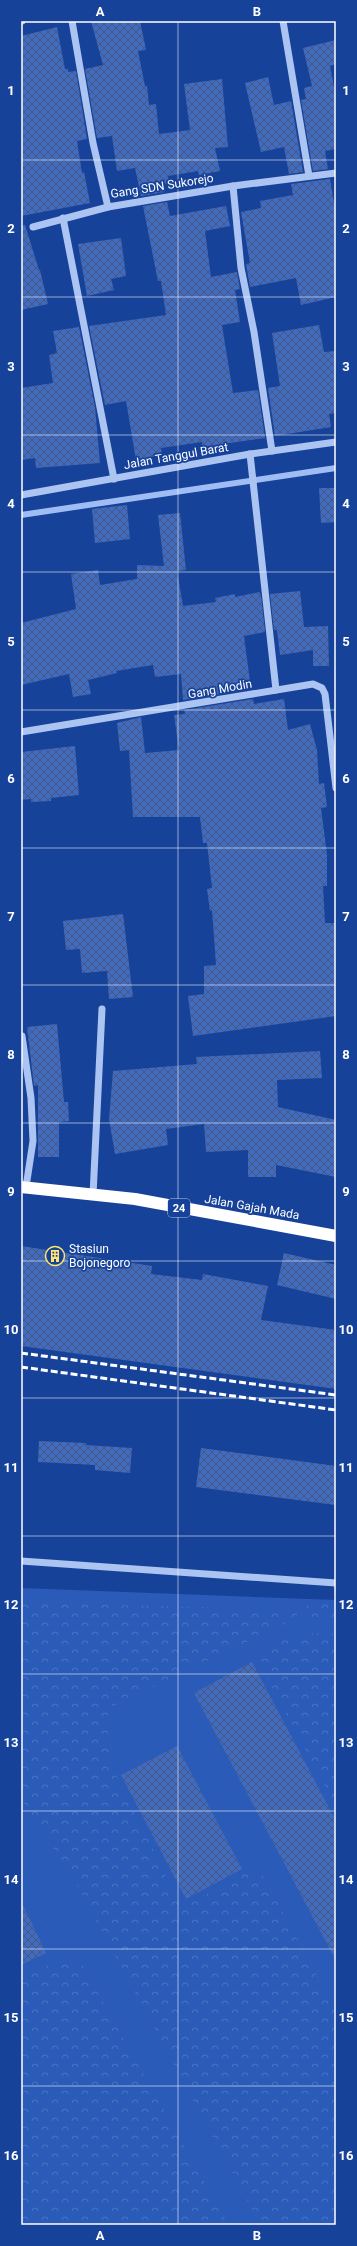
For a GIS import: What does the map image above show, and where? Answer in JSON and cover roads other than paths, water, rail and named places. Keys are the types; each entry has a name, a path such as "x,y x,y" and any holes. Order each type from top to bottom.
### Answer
{"highway":[{"name":"Jalan Gajah Mada","path":"23,1187 134,1199 336,1236"}],"street":[{"name":"Gang SDN Sukorejo","path":"72,21 94,143 108,207 233,186 336,173"},
{"path":"283,21 309,176"},
{"path":"233,186 241,268 254,332 272,451"},
{"path":"32,227 108,207"},
{"path":"63,218 114,479"},
{"name":"Jalan Tanggul Barat","path":"21,495 250,454 336,442"},
{"path":"250,454 276,690"},
{"name":"Gang Modin","path":"21,732 313,684 322,688 336,788"},
{"path":"93,1195 102,1009"},
{"path":"22,1036 31,1098 33,1141 23,1187"},
{"path":"21,1561 336,1583"}],"waterway":[{"path":"21,515 336,468"}],"railway":[{"path":"21,1353 336,1395"},
{"path":"21,1367 336,1410"}],"place":[{"name":"Stasiun Bojonegoro","path":"55,1256"}]}
